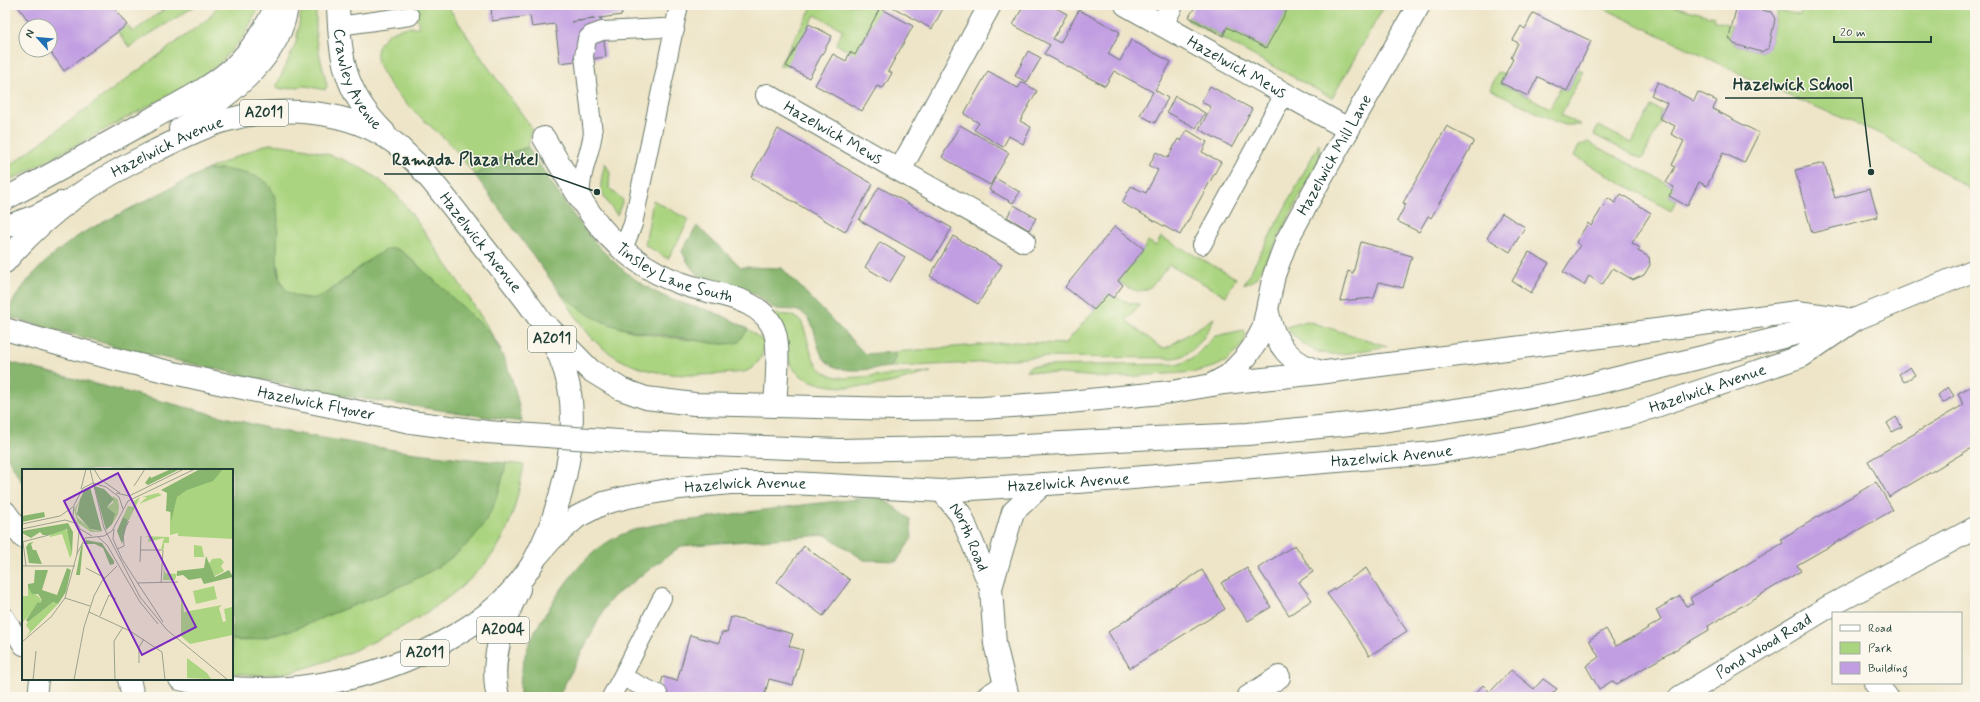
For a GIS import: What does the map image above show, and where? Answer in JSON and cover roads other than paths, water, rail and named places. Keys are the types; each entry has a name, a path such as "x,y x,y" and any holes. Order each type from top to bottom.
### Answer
{"street":[{"path":"5,199 188,98 227,72 254,45 276,5"},
{"name":"A2011","path":"134,161 214,104 256,67 265,57 279,33 285,17 287,5"},
{"name":"Hazelwick Mews","path":"900,170 990,5"},
{"name":"Hazelwick Mews","path":"1126,5 1348,129"},
{"path":"1162,25 1172,5"},
{"name":"Hazelwick Mill Lane","path":"1211,385 1229,374 1246,357 1264,329 1274,275 1282,251 1348,129 1419,5"},
{"name":"Crawley Avenue","path":"339,15 342,61 350,86 370,117 396,144"},
{"name":"Hazelwick Mews","path":"767,95 1024,241"},
{"name":"Hazelwick Avenue","path":"79,194 134,161 174,141 224,121 248,115 278,112 312,113 339,118 374,131 396,144 427,175 535,312 565,346 590,370 632,394 673,402 897,409 983,408 1069,402 1171,392 1211,385 1797,312 1856,319"},
{"name":"Tinsley Lane South","path":"544,138 599,224 623,249 644,265 670,280 742,301 754,307 765,317 776,336 775,406"},
{"path":"5,228 38,215 79,194"},
{"name":"A2011","path":"5,262 46,218 79,194"},
{"name":"Hazelwick Avenue","path":"633,442 751,448 856,450 989,447 1264,433 1380,421 1573,389 1856,319 1975,270"},
{"name":"Hazelwick Avenue","path":"533,562 560,494 569,454 572,420 571,404 564,368 551,337 535,312"},
{"name":"Hazelwick Mill Lane","path":"1268,313 1276,338 1286,352 1303,366 1322,372"},
{"name":"Hazelwick Avenue","path":"183,680 215,690 238,693 285,694 355,680 397,666 422,654 468,628 489,612 514,588 533,562 565,527 592,509 614,500 673,489 730,483 792,483 942,491 1434,453 1526,438 1630,415 1802,356 1856,319"},
{"name":"Hazelwick Flyover","path":"5,329 59,345 178,374 410,422 487,432 633,442"},
{"name":"North Road","path":"990,588 1013,512 1043,484"},
{"name":"North Road","path":"942,491 961,515 990,588 1000,693"},
{"path":"5,512 22,537"},
{"name":"Pond Wood Road","path":"1680,697 1975,528"},
{"name":"A2004","path":"498,697 494,678 497,653 511,607 533,562"},
{"path":"1248,697 1279,677"},
{"path":"129,680 133,697"},
{"path":"1876,684 1887,697"},
{"path":"285,694 326,693 344,697"}],"lane":[{"path":"623,249 633,224 675,30 679,5"},
{"path":"339,15 410,16"},
{"path":"581,197 580,183 592,146 593,133 584,56 588,39 596,32 602,31 663,28 675,30"},
{"path":"1202,245 1284,94"},
{"path":"611,697 662,598"},
{"path":"5,617 22,644"},
{"path":"622,677 658,694"},
{"path":"37,697 39,680"}],"place":[{"name":"Hazelwick School","path":"1871,172"},
{"name":"Ramada Plaza Hotel","path":"597,192"}]}
